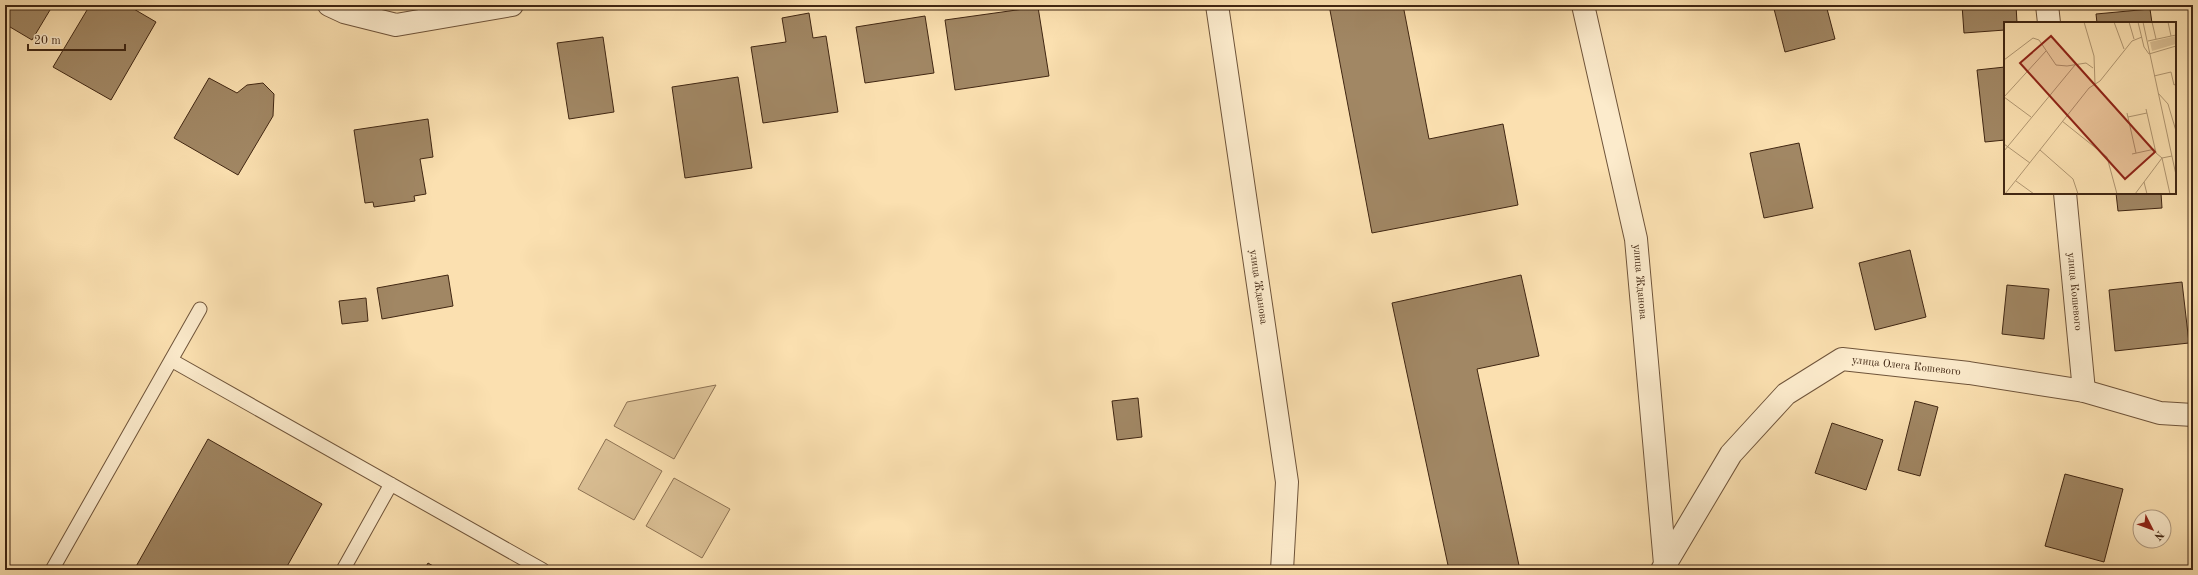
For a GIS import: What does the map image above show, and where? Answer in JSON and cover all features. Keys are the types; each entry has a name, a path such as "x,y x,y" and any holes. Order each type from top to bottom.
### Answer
{"street":[{"path":"329,5 344,12 396,26 512,5"},
{"name":"улица Жданова","path":"1217,5 1287,482 1282,570"},
{"name":"улица Жданова","path":"1583,5 1636,239 1664,567"},
{"path":"2047,5 2049,22"},
{"name":"улица Кошевого","path":"2065,194 2084,391"},
{"name":"улица Олега Кошевого","path":"1664,567 1731,454 1786,394 1842,359 1969,373 2084,391 2160,413 2193,415"}],"lane":[{"path":"52,570 200,309"},
{"path":"171,360 543,570"},
{"path":"343,570 391,484"}],"shaded area":[{"path":"716,385 674,459 614,426 627,402"},
{"path":"606,439 662,471 634,520 578,489"},
{"path":"674,478 730,509 702,558 646,526"}],"building":[{"path":"5,5 53,5 32,40 5,24"},
{"path":"90,5 127,5 156,22 111,100 53,67"},
{"path":"1329,5 1403,5 1429,139 1503,124 1518,205 1372,233"},
{"path":"1773,5 1826,5 1835,39 1785,52"},
{"path":"1962,5 2016,5 2017,22 2004,22 2004,30 1964,33"},
{"path":"1038,7 1049,76 955,90 945,20"},
{"path":"2150,9 2152,22 2097,22 2096,14"},
{"path":"809,13 813,38 826,36 838,112 763,123 751,47 786,42 782,18"},
{"path":"925,16 934,73 865,83 856,27"},
{"path":"603,37 614,112 569,119 557,43"},
{"path":"2004,67 2004,140 1985,142 1977,70"},
{"path":"738,77 752,168 685,178 672,87"},
{"path":"209,78 237,93 247,85 263,83 274,94 273,116 238,175 174,138"},
{"path":"428,119 433,157 420,159 426,194 414,196 415,201 374,207 373,202 365,203 354,130"},
{"path":"1799,143 1813,208 1764,218 1750,153"},
{"path":"2116,194 2161,194 2162,208 2118,211"},
{"path":"1910,250 1926,317 1875,330 1859,263"},
{"path":"448,275 453,306 382,319 377,288"},
{"path":"1521,275 1539,356 1477,369 1520,570 1449,570 1392,303"},
{"path":"2182,282 2189,343 2115,351 2109,290"},
{"path":"2007,285 2049,289 2044,339 2002,334"},
{"path":"366,298 368,321 342,324 339,301"},
{"path":"1138,398 1142,437 1117,440 1112,401"},
{"path":"1915,401 1938,407 1920,476 1898,470"},
{"path":"1832,423 1883,440 1866,490 1815,473"},
{"path":"208,439 322,504 285,570 134,570"},
{"path":"2065,474 2123,489 2104,562 2045,546"},
{"path":"428,563 440,570 424,570"}]}
